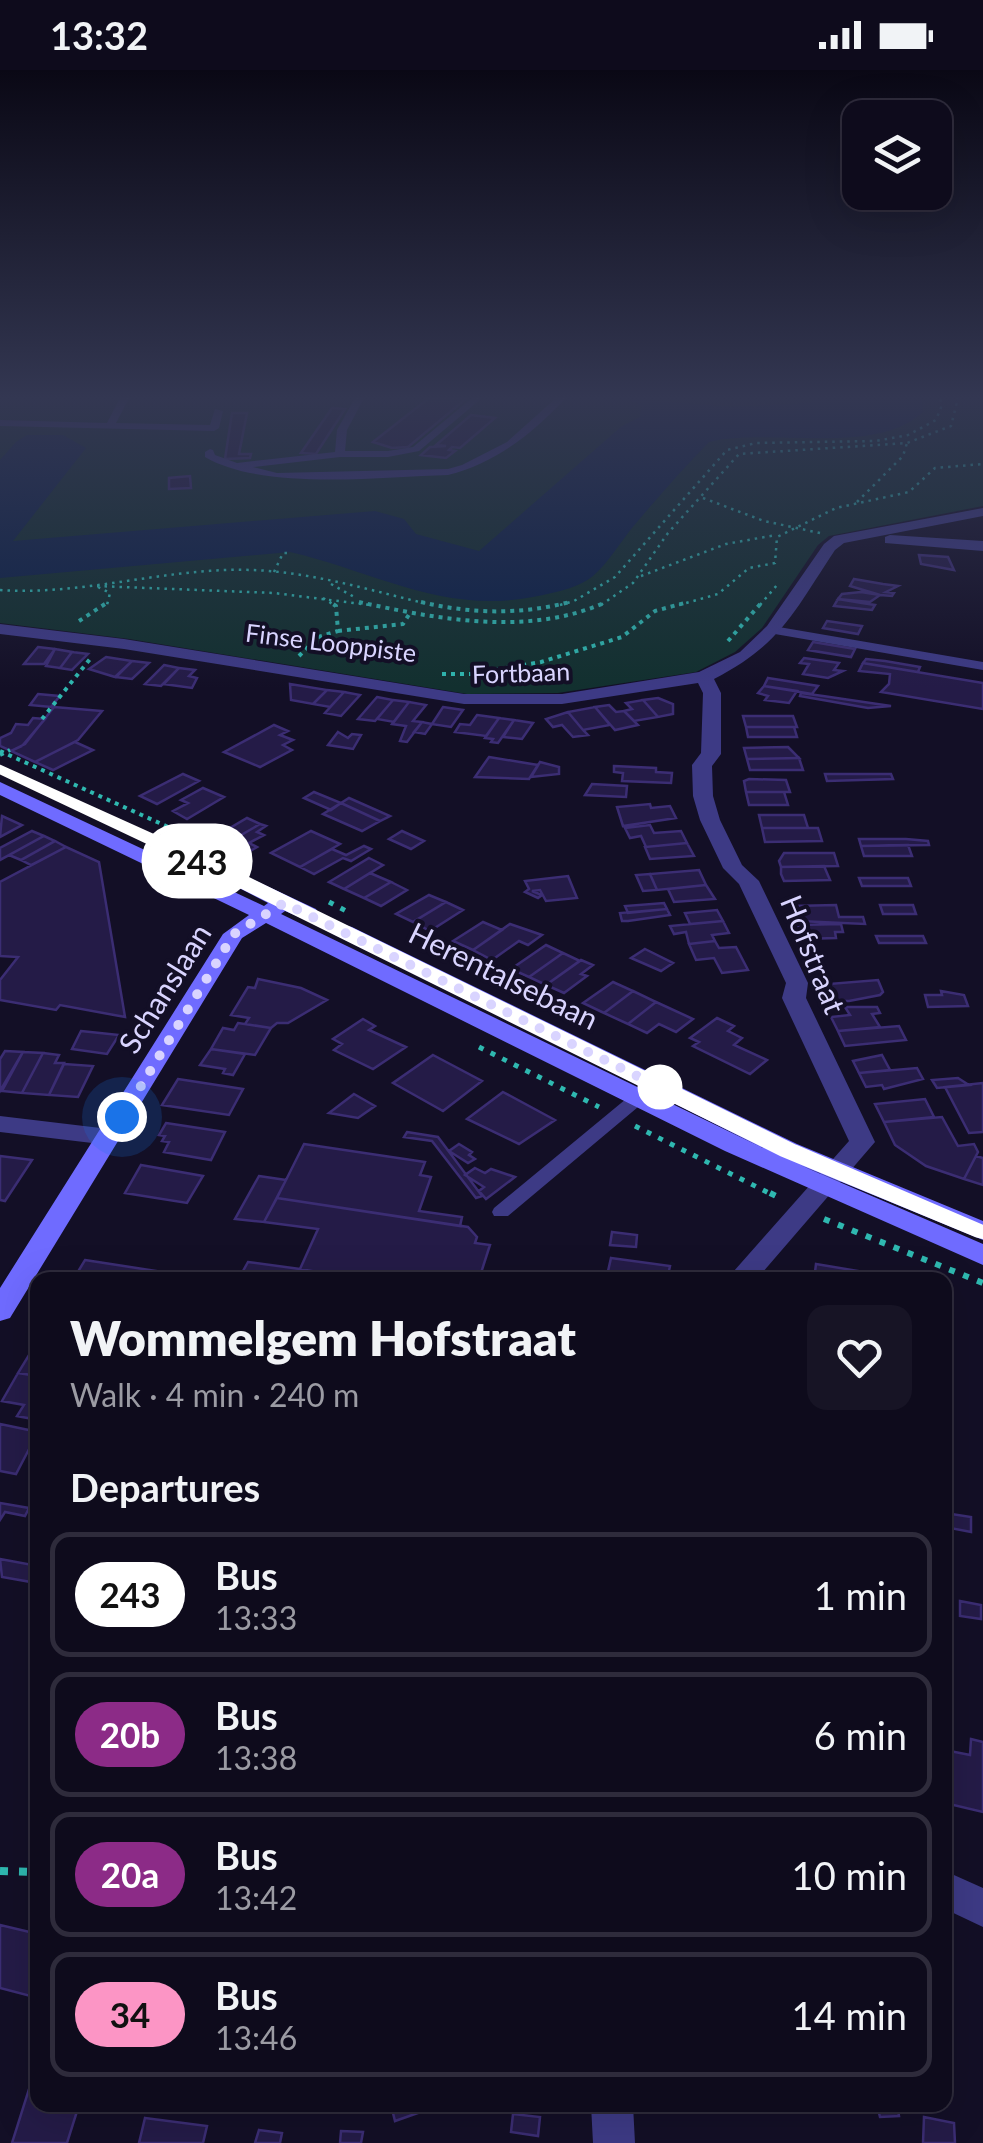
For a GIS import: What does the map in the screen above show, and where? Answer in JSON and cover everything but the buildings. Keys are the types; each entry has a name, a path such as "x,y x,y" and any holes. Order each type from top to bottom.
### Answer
{"main road":[{"name":"Herentalsebaan","path":"5,760 275,908 638,1098 821,1190 983,1255"},
{"name":"Herentalsebaan","path":"0,788 275,908 821,1190 983,1231"},
{"name":"Schanslaan","path":"0,1311 234,934 275,908"}],"street":[{"name":"Fortbaan","path":"0,629 493,702 562,699 704,677 746,656 774,630 838,539 983,512"},
{"path":"855,535 983,546"},
{"name":"Hofstraat","path":"704,677 712,693 712,724 711,754 702,765 702,796 733,868 748,881 797,983 794,998 862,1142 821,1190"},
{"path":"0,1124 109,1137"},
{"path":"747,1272 821,1190"},
{"path":"952,1892 983,1908"},
{"path":"612,2112 614,2143"}],"lane":[{"path":"774,630 983,666"},
{"path":"501,1212 638,1098"}],"path":[{"path":"61,587 196,574 274,572 323,579 426,605 482,612 546,608 604,586 687,495"},
{"path":"641,576 664,537 706,495"},
{"path":"857,502 861,495"},
{"path":"0,590 98,586 243,590 358,600 410,612 490,620 562,615 616,597 641,576 726,544 779,534 857,502 894,495"},
{"path":"703,498 790,528 831,534 822,539"},
{"name":"Finse Looppiste","path":"428,672 470,674 542,662 622,638 647,616 718,594 750,568 775,562 779,534"},
{"path":"274,572 287,553"},
{"path":"323,579 358,600"},
{"path":"720,650 778,584"},
{"path":"92,625 76,622 107,607 110,594 98,586"},
{"path":"321,596 336,606 338,631 403,624 410,612"},
{"name":"Finse Looppiste","path":"309,660 296,658 318,636 338,631"},
{"path":"42,718 104,643"},
{"path":"0,755 5,760"},
{"path":"821,1190 983,1283"},
{"path":"0,1871 30,1872"}],"green space":[{"path":"0,495 983,495 983,506 829,536 818,545 762,628 735,652 696,672 558,693 467,694 129,639 0,623"}],"water":[{"path":"0,495 49,495 13,541 375,511 404,519 416,534 479,551 543,495 661,495 609,559 593,576 576,586 543,595 475,601 414,590 290,552 0,578"}],"bus line":[{"name":"243","path":"0,770 240,880 788,1150 983,1231"}],"route":[{"path":"122,1117 234,934 284,903 672,1093 660,1087"}]}
